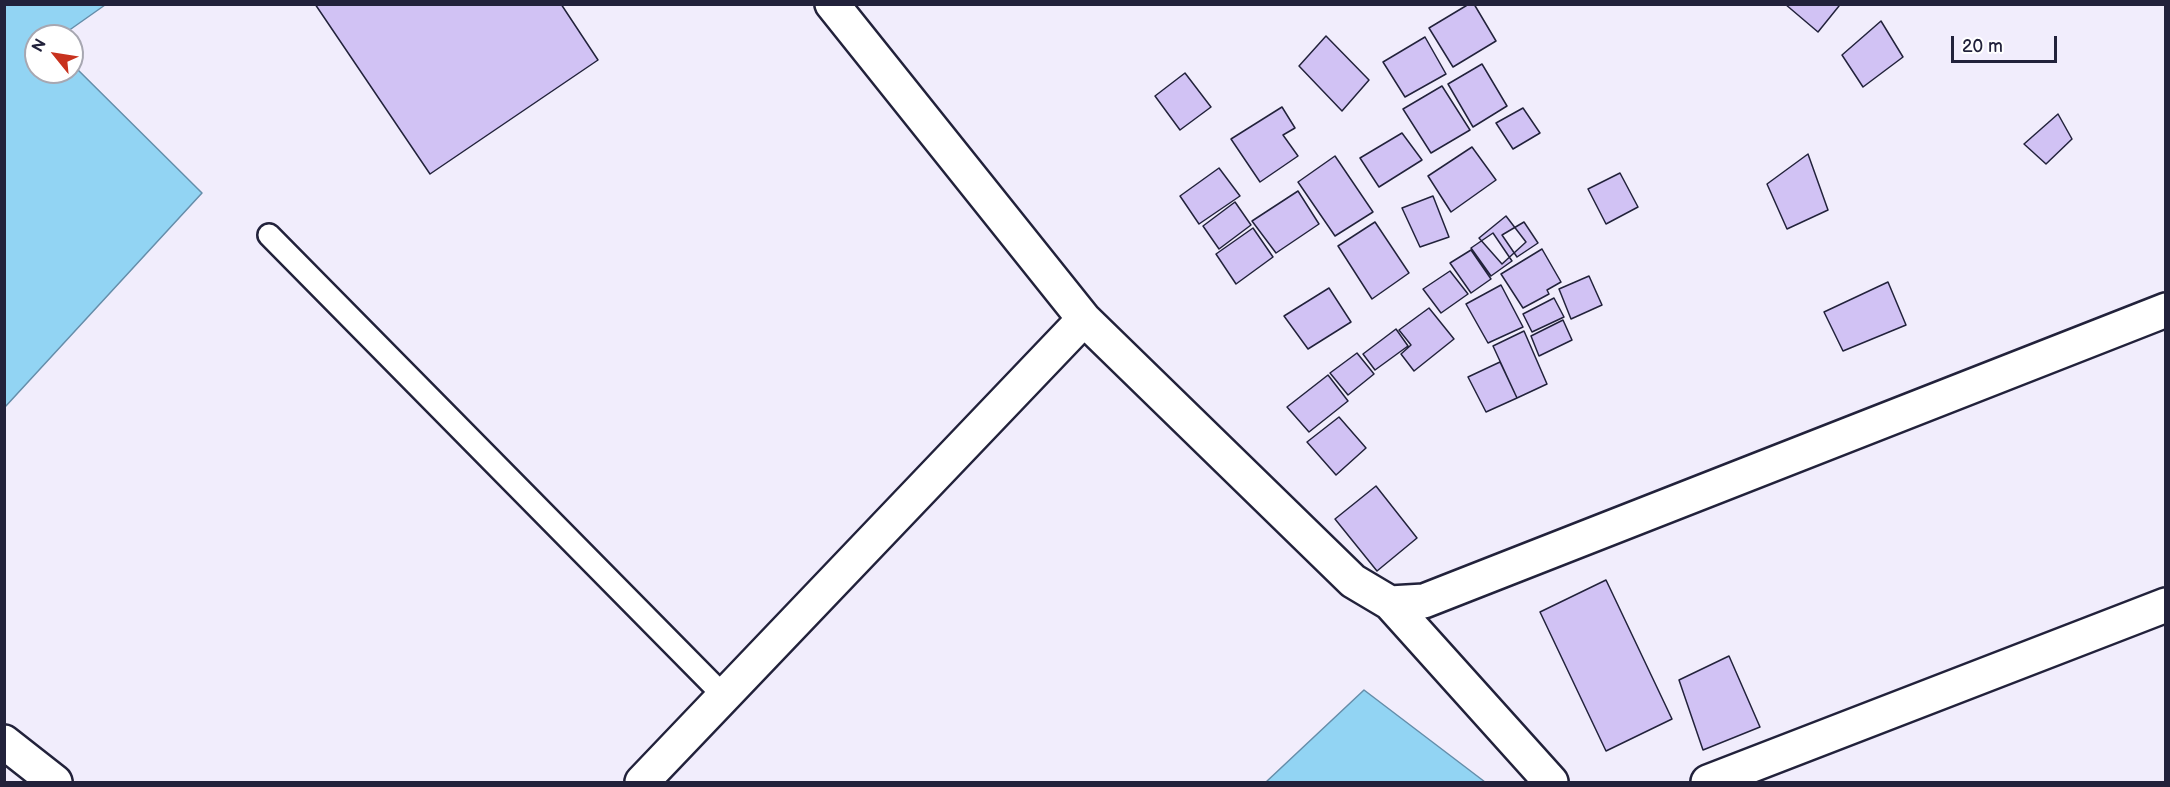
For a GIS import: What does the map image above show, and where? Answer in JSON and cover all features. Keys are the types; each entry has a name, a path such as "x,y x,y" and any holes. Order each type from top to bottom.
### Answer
{"street":[{"path":"831,4 1084,319 1353,581 1390,603 1551,783"},
{"path":"1390,603 1424,601 2166,310"},
{"path":"642,783 1084,319"},
{"path":"1708,783 2166,605"},
{"path":"4,742 55,783"}],"lane":[{"path":"269,235 724,696"}],"water":[{"path":"5,4 105,5 78,24 24,24 24,84 84,84 84,76 202,193 5,407"},
{"path":"1364,690 1485,782 1266,782"}],"building":[{"path":"315,4 561,4 598,60 430,174"},
{"path":"1469,4 1474,4 1496,41 1453,67 1429,28"},
{"path":"1785,4 1837,4 1839,6 1818,32"},
{"path":"1881,21 1903,57 1863,87 1842,55"},
{"path":"1326,36 1369,80 1342,111 1299,66"},
{"path":"1425,37 1446,74 1405,97 1383,62"},
{"path":"1482,64 1507,106 1473,127 1448,84"},
{"path":"1185,73 1211,107 1180,130 1155,96"},
{"path":"1442,86 1470,130 1431,153 1403,109"},
{"path":"1282,107 1295,128 1283,135 1298,156 1260,182 1231,139"},
{"path":"1523,108 1540,133 1513,149 1496,123"},
{"path":"2058,114 2072,139 2046,164 2024,144"},
{"path":"1402,133 1422,160 1379,187 1360,158"},
{"path":"1472,147 1496,180 1451,212 1428,176"},
{"path":"1808,154 1828,210 1787,229 1767,184"},
{"path":"1335,156 1373,212 1335,236 1298,182"},
{"path":"1219,168 1240,196 1199,224 1180,196"},
{"path":"1620,173 1638,207 1606,224 1588,189"},
{"path":"1298,191 1319,224 1276,253 1252,221"},
{"path":"1433,196 1449,237 1420,247 1402,208"},
{"path":"1235,202 1251,225 1219,249 1203,226"},
{"path":"1506,216 1526,242 1502,264 1479,238"},
{"path":"1375,222 1409,273 1372,299 1338,246"},
{"path":"1524,222 1538,243 1517,257 1502,235"},
{"path":"1253,228 1273,257 1236,284 1216,254"},
{"path":"1493,233 1512,261 1491,276 1471,248"},
{"path":"1542,249 1561,282 1547,290 1549,294 1523,308 1501,274"},
{"path":"1471,250 1491,279 1471,293 1450,263"},
{"path":"1450,271 1468,294 1441,313 1423,289"},
{"path":"1589,276 1602,305 1571,319 1559,289"},
{"path":"1888,282 1906,325 1843,351 1824,312"},
{"path":"1501,285 1523,327 1488,343 1466,304"},
{"path":"1329,288 1351,322 1308,349 1284,316"},
{"path":"1554,298 1564,317 1532,332 1523,314"},
{"path":"1429,308 1454,339 1414,371 1401,354 1411,345 1399,330"},
{"path":"1563,320 1572,340 1539,356 1531,336"},
{"path":"1396,329 1408,346 1375,370 1363,354"},
{"path":"1524,331 1547,384 1517,398 1493,346"},
{"path":"1357,353 1374,374 1348,395 1330,373"},
{"path":"1500,362 1517,398 1486,412 1468,377"},
{"path":"1328,375 1348,401 1309,432 1287,407"},
{"path":"1339,417 1366,448 1336,475 1307,442"},
{"path":"1376,486 1417,538 1377,571 1335,519"},
{"path":"1606,580 1672,719 1606,751 1540,612"},
{"path":"1729,656 1760,727 1703,750 1679,680"}]}
